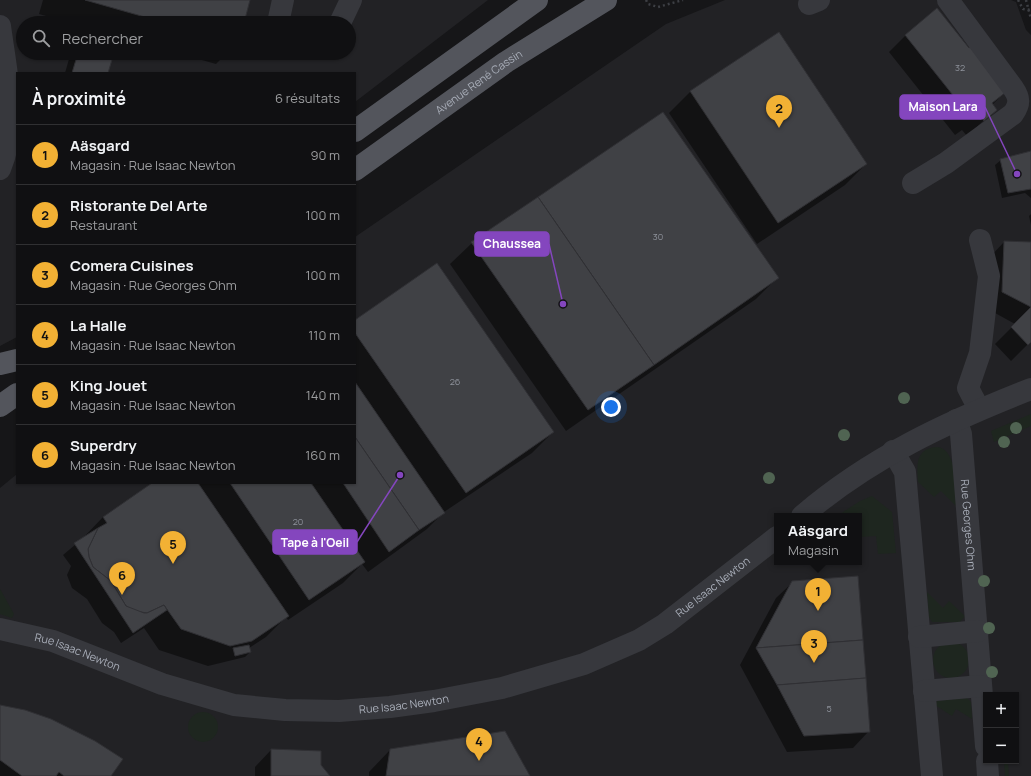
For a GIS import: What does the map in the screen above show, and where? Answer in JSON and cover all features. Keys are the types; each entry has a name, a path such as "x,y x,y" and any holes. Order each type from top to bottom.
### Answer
{"main road":[{"path":"356,130 537,0"},
{"name":"Avenue René Cassin","path":"356,169 506,62 606,0"},
{"path":"0,364 16,360"},
{"path":"0,406 16,395"}],"street":[{"path":"280,16 284,0"},
{"path":"343,16 351,0"},
{"path":"913,183 946,163 1013,114 1018,104 1017,94 1014,88 948,0"},
{"path":"0,26 10,100 10,124 7,148 0,169"},
{"path":"979,409 968,388 980,353 989,276 980,240"},
{"path":"806,513 854,475 893,452 979,409 1031,389"},
{"name":"Rue Georges Ohm","path":"956,420 961,434 978,631 984,728"},
{"path":"893,452 905,472 932,776"},
{"name":"Rue Isaac Newton","path":"0,629 53,641 162,684 234,705 285,710 339,711 434,702 502,688 584,664 639,640 665,624 774,539"},
{"path":"920,637 978,631"},
{"path":"924,691 981,686"},
{"path":"987,764 988,776"}],"path":[{"path":"646,0 648,4 658,7 683,0"},
{"path":"1018,0 1023,9 1030,10"},
{"path":"1026,0 1030,10 1031,19"}],"shaded area":[{"path":"0,0 488,0 356,101 356,72 16,72 16,338 0,346"},
{"path":"725,0 1011,0 1016,2 1026,30 1031,35 1031,776 0,776 0,488 16,475 16,484 356,484 356,236 666,24"},
{"path":"1031,414 1031,426 994,442 991,431"},
{"path":"938,447 949,455 952,463 955,482 956,506 941,491 934,497 918,482 917,469 921,454 925,450"},
{"path":"872,496 892,512 896,553 878,554 876,536 862,537 862,513 842,513 860,501"},
{"path":"0,589 14,614 12,618 0,614"},
{"path":"927,592 943,608 949,601 965,616 960,622 932,622 929,617"},
{"path":"948,642 954,642 964,647 969,660 964,673 954,678 948,678 938,673 933,663 933,657 938,647"},
{"path":"967,698 971,702 972,719 956,709 952,716 935,705 937,701"},
{"path":"203,712 209,713 217,721 217,733 209,741 203,742 197,741 189,733 188,727 189,721 197,713"},
{"path":"1004,764 1008,764 1009,776 1005,776"}],"building":[{"path":"85,0 250,0 246,16 141,16"},
{"path":"937,8 969,48 973,45 1006,92 992,103 997,110 984,121 979,114 972,119 905,35"},
{"path":"779,32 867,164 778,223 690,91"},
{"path":"76,60 112,60 108,72 72,72"},
{"path":"663,112 779,278 654,365 538,197"},
{"path":"1031,151 1031,189 1008,193 1000,159"},
{"path":"538,197 654,365 588,410 471,242"},
{"path":"1004,241 1031,242 1031,307 1002,292"},
{"path":"437,263 554,432 466,493 356,334 356,319"},
{"path":"1031,307 1031,342 1028,345 1011,327"},
{"path":"356,383 445,513 419,530 356,438"},
{"path":"356,438 419,530 389,552 344,484 356,484"},
{"path":"151,484 199,484 289,616 252,641 230,646 181,629 164,605 147,613 135,611 126,606 111,581 93,567 89,557 88,549 98,528 107,523 103,517"},
{"path":"231,484 312,484 365,562 309,600"},
{"path":"98,528 88,549 93,567 111,581 126,606 144,613 164,605 167,610 133,633 74,543"},
{"path":"858,576 863,640 756,648 792,581"},
{"path":"863,640 866,678 777,685 756,648"},
{"path":"249,645 251,652 235,656 233,648"},
{"path":"866,678 870,732 804,736 777,685"},
{"path":"0,705 25,710 51,719 95,741 123,759 111,776 64,776 59,772 56,776 22,776 0,760"},
{"path":"505,731 530,776 386,776 390,749"},
{"path":"271,749 321,751 321,765 330,776 271,776"}],"place":[{"name":"Ristorante Del Arte","path":"779,128"},
{"name":"Maison Lara","path":"1017,174"},
{"name":"Chaussea","path":"563,304"},
{"name":"Tape à l'Oeil","path":"400,475"},
{"name":"King Jouet","path":"173,564"},
{"name":"Superdry","path":"122,595"},
{"name":"Aäsgard","path":"818,611"},
{"name":"Comera Cuisines","path":"814,663"},
{"name":"La Halle","path":"479,761"}]}
